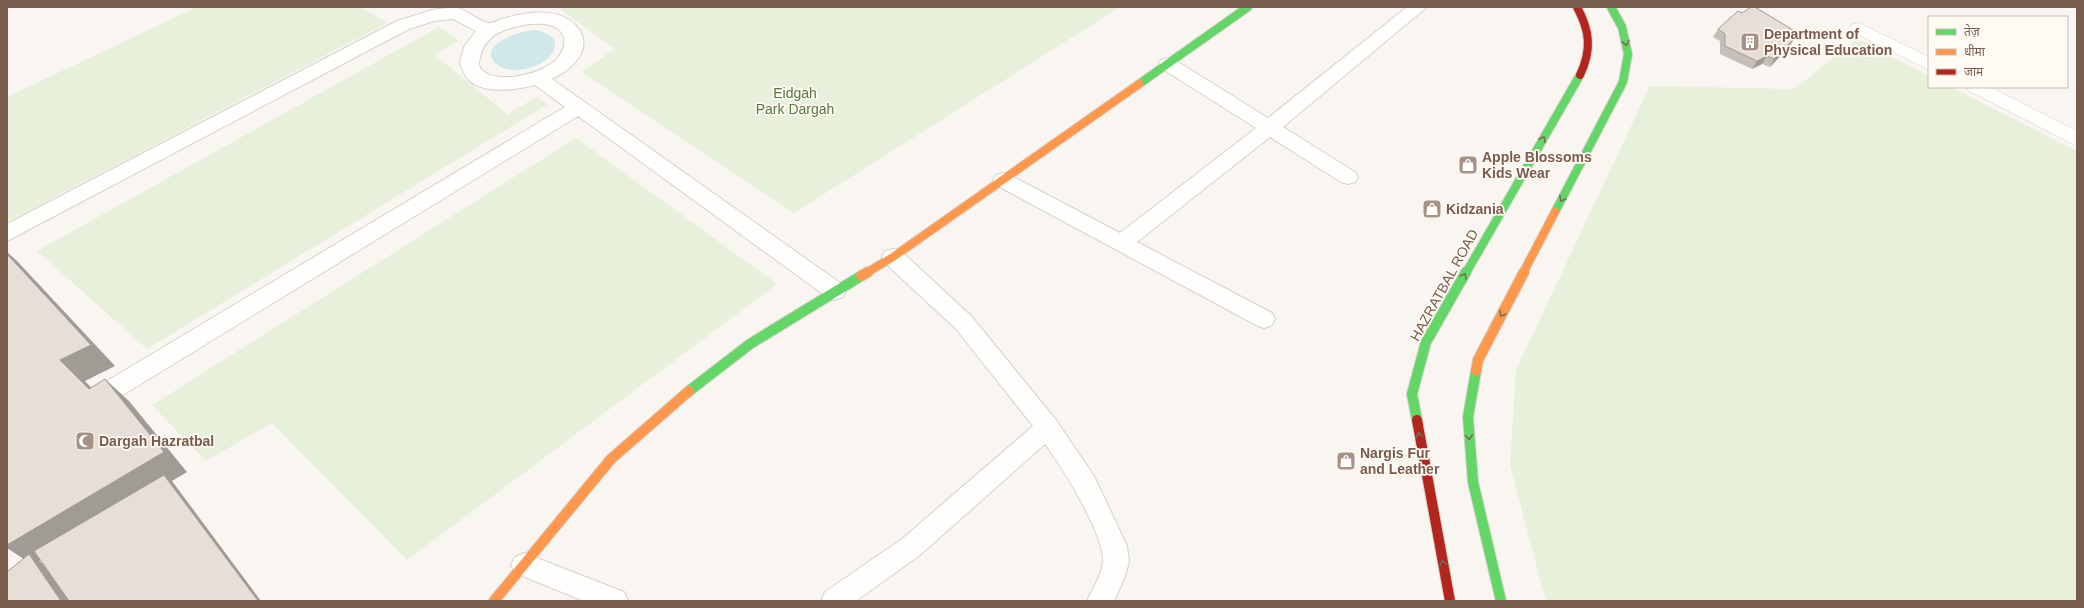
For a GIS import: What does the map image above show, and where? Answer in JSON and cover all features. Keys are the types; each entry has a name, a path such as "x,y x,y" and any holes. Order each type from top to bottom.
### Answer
{"main road":[{"path":"494,601 611,459 706,376 782,322 893,257 1248,7"},
{"name":"HAZRATBAL ROAD","path":"1450,601 1412,394 1426,342 1581,72 1591,47 1587,24 1577,7"},
{"path":"1501,601 1472,475 1468,417 1478,360 1623,82 1628,54 1622,27 1611,7"}],"street":[{"path":"1121,243 1270,127 1418,7"},
{"path":"7,233 403,24 432,16 455,13 490,31"},
{"path":"531,18 547,18 560,22 570,29 575,38 574,49 567,61 555,71 539,79 521,84 503,85 487,82 476,75 470,66 469,56 475,45 490,31 514,21 531,18"},
{"path":"1168,64 1348,177"},
{"path":"539,79 835,291"},
{"path":"110,391 579,107"},
{"path":"1003,180 1264,319"},
{"path":"893,257 964,323 1048,427 1070,459 1085,484 1114,546 1116,562 1111,580 1100,601"},
{"path":"834,601 911,547 1048,427"},
{"path":"524,565 615,601"}],"lane":[{"path":"1859,28 1928,63"},
{"path":"1977,88 2077,139"}],"green space":[{"path":"197,7 361,7 387,23 11,220 7,218 7,97"},
{"name":"Eidgah Park Dargah","path":"557,7 1120,7 794,213 581,72 615,49"},
{"path":"439,27 459,40 435,55 507,114 537,97 548,104 147,349 37,251"},
{"path":"1857,39 1928,75 1928,88 1953,88 2077,151 2077,601 1546,601 1510,465 1516,370 1650,86 1794,89"},
{"path":"576,138 777,284 407,560 272,423 206,461 152,405"}],"water":[{"path":"533,30 546,33 555,42 553,52 548,58 534,66 517,70 501,67 495,63 491,56 492,50 496,44 511,36"}],"building":[{"name":"Department of Physical Education","path":"1751,7 1755,7 1793,30 1784,35 1794,39 1774,59 1767,56 1757,61 1725,46 1725,34 1718,29 1738,11 1742,13"},
{"name":"Dargah Hazratbal","path":"7,254 91,345 60,360 89,389 105,379 164,452 7,545"},
{"path":"164,475 258,601 69,601 34,551"},
{"path":"29,554 61,601 7,601 7,572"}],"traffic: fast":[{"path":"1139,84 1248,7"},
{"path":"1555,212 1623,82 1628,54 1622,27 1611,7"},
{"path":"1417,420 1412,394 1426,342 1580,75"},
{"path":"689,391 729,359 772,329 861,276"},
{"path":"1476,371 1468,417 1473,482 1501,601"}],"traffic: slow":[{"path":"861,276 893,257 1139,84"},
{"path":"1476,371 1478,360 1555,212"},
{"path":"494,601 611,459 689,391"}],"traffic: jam":[{"path":"1577,7 1582,16 1589,41 1587,57 1580,75"},
{"path":"1417,420 1450,601"}],"place":[{"name":"Department of Physical Education","path":"1750,42"},
{"name":"Apple Blossoms Kids Wear","path":"1468,165"},
{"name":"Kidzania","path":"1432,209"},
{"name":"Dargah Hazratbal","path":"85,441"},
{"name":"Nargis Fur and Leather","path":"1346,461"}]}
